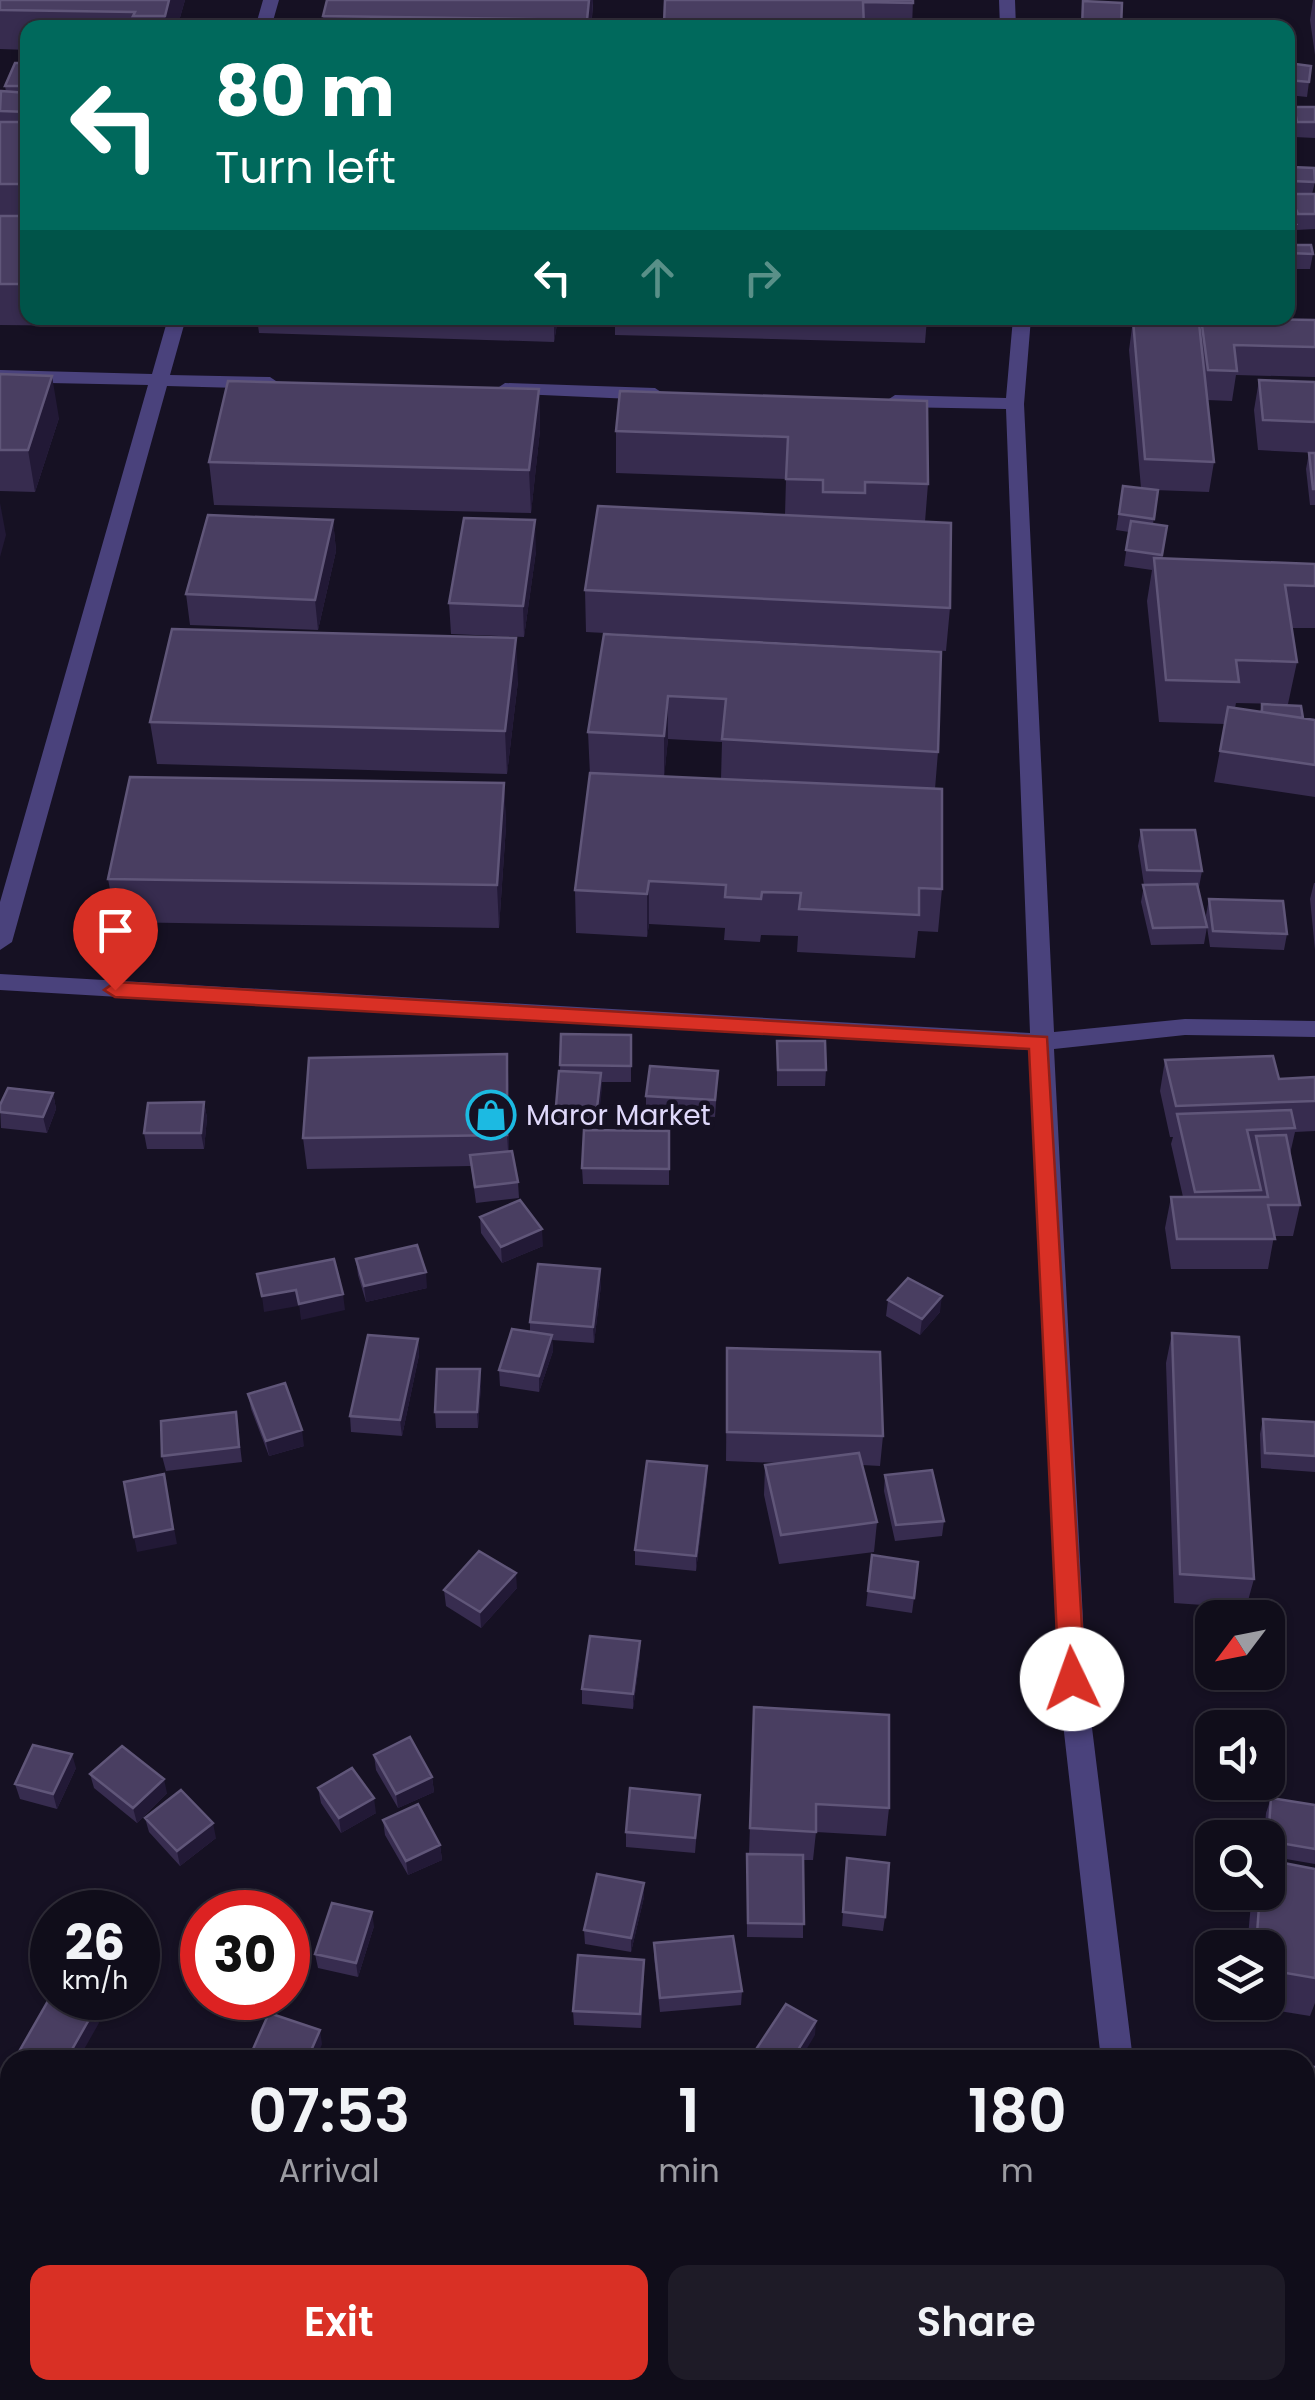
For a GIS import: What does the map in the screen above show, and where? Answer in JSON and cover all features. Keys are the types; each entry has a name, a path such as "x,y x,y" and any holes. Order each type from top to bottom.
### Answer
{"street":[{"path":"0,942 176,325"},
{"path":"1021,325 1015,404 1039,1042 1072,1679 1117,2050"},
{"path":"0,376 295,383"},
{"path":"490,389 684,394"},
{"path":"878,400 1015,404"},
{"path":"0,982 1039,1042 1185,1027 1315,1029"}],"building":[{"path":"0,0 169,0 165,16 133,16 135,12 0,10"},
{"path":"327,0 589,0 587,20 323,16"},
{"path":"665,0 913,0 863,2 864,20 664,20"},
{"path":"1083,1 1122,3 1121,20 1082,20"},
{"path":"15,63 20,63 20,86 5,86"},
{"path":"1295,64 1311,66 1309,82 1295,81"},
{"path":"1,91 20,92 20,112 0,111"},
{"path":"1295,107 1315,107 1315,122 1297,122"},
{"path":"0,122 20,122 20,184 0,184"},
{"path":"1295,167 1314,168 1315,182 1295,181"},
{"path":"1295,194 1315,194 1315,214 1298,214"},
{"path":"0,216 20,216 20,284 0,284"},
{"path":"1295,245 1311,245 1313,254 1295,253"},
{"path":"1295,320 1315,320 1315,347 1234,345 1237,371 1208,370 1202,325 1295,325"},
{"path":"1133,325 1199,325 1214,462 1145,459"},
{"path":"0,374 52,376 28,450 0,450"},
{"path":"1259,380 1315,382 1315,422 1263,420"},
{"path":"228,381 539,389 529,470 209,462"},
{"path":"620,391 927,401 928,484 865,482 865,493 823,492 823,480 786,479 788,437 616,431"},
{"path":"1309,453 1315,453 1315,489 1313,489"},
{"path":"1123,486 1158,490 1154,519 1119,514"},
{"path":"598,506 951,523 950,608 585,590"},
{"path":"208,515 333,520 315,600 186,594"},
{"path":"464,518 535,520 523,606 449,603"},
{"path":"1131,521 1167,526 1162,555 1126,550"},
{"path":"1154,558 1315,564 1315,586 1285,585 1297,662 1236,660 1239,682 1166,680"},
{"path":"172,629 516,638 505,731 150,722"},
{"path":"604,634 941,652 938,752 722,739 726,699 668,696 664,736 588,732"},
{"path":"1262,704 1301,706 1303,718 1262,712"},
{"path":"1228,707 1315,720 1315,765 1220,751"},
{"path":"590,773 942,789 942,889 919,888 919,915 799,909 801,893 762,892 761,899 725,897 726,885 649,881 647,894 575,890"},
{"path":"130,777 504,783 497,885 108,879"},
{"path":"1141,830 1195,830 1202,871 1147,870"},
{"path":"1197,884 1207,927 1153,928 1143,885"},
{"path":"1209,899 1283,901 1287,934 1213,931"},
{"path":"561,1034 631,1035 631,1066 560,1065"},
{"path":"777,1041 825,1041 826,1070 778,1070"},
{"path":"507,1054 507,1135 303,1138 309,1058"},
{"path":"1273,1056 1279,1079 1315,1077 1315,1101 1176,1106 1165,1060"},
{"path":"650,1066 718,1071 715,1100 646,1096"},
{"path":"559,1071 601,1073 597,1108 556,1106"},
{"path":"8,1088 53,1093 43,1117 0,1112"},
{"path":"204,1102 201,1133 144,1133 148,1103"},
{"path":"1291,1110 1295,1128 1247,1130 1261,1190 1195,1192 1177,1114"},
{"path":"584,1130 669,1131 669,1169 582,1168"},
{"path":"1286,1135 1300,1205 1268,1205 1275,1239 1177,1239 1171,1197 1268,1197 1256,1136"},
{"path":"512,1151 518,1182 475,1187 470,1155"},
{"path":"520,1200 542,1229 501,1247 480,1217"},
{"path":"417,1245 426,1272 364,1286 356,1259"},
{"path":"334,1259 343,1294 299,1304 296,1290 262,1296 257,1274"},
{"path":"538,1264 600,1269 593,1327 530,1322"},
{"path":"908,1278 942,1296 922,1319 888,1300"},
{"path":"512,1329 552,1335 539,1376 499,1370"},
{"path":"1172,1333 1239,1337 1254,1579 1180,1574"},
{"path":"368,1335 418,1339 400,1420 350,1416"},
{"path":"727,1348 880,1352 883,1436 727,1432"},
{"path":"437,1369 480,1369 477,1412 435,1412"},
{"path":"285,1383 302,1430 266,1441 248,1394"},
{"path":"236,1412 239,1447 162,1456 161,1421"},
{"path":"1263,1419 1315,1422 1315,1456 1265,1453"},
{"path":"859,1453 877,1522 781,1535 765,1465"},
{"path":"647,1461 707,1466 696,1556 635,1550"},
{"path":"932,1470 944,1521 896,1525 885,1475"},
{"path":"164,1474 173,1529 134,1537 124,1482"},
{"path":"479,1551 516,1573 480,1612 444,1590"},
{"path":"872,1555 918,1562 914,1598 868,1591"},
{"path":"590,1636 640,1641 633,1694 582,1689"},
{"path":"754,1707 889,1715 889,1808 816,1804 816,1832 750,1828"},
{"path":"410,1737 432,1777 396,1794 374,1755"},
{"path":"33,1745 72,1754 53,1794 15,1784"},
{"path":"122,1746 164,1779 133,1808 90,1774"},
{"path":"352,1768 374,1798 339,1818 318,1788"},
{"path":"630,1788 700,1795 695,1838 626,1832"},
{"path":"181,1790 213,1823 177,1851 145,1818"},
{"path":"1271,1800 1315,1805 1315,1849 1285,1844 1285,1820 1269,1820"},
{"path":"418,1804 440,1845 406,1861 383,1820"},
{"path":"747,1854 803,1855 804,1924 748,1923"},
{"path":"847,1858 889,1863 885,1917 843,1912"},
{"path":"1285,1863 1315,1869 1315,1978 1285,1973 1285,1930 1257,1930 1259,1910 1285,1910"},
{"path":"597,1874 644,1883 631,1938 584,1930"},
{"path":"332,1903 372,1912 356,1963 315,1954"},
{"path":"733,1936 742,1991 660,1998 654,1943"},
{"path":"578,1955 644,1960 640,2014 573,2011"},
{"path":"786,2004 816,2021 798,2050 756,2050"},
{"path":"37,2020 89,2020 72,2050 20,2050"},
{"path":"266,2020 290,2020 320,2030 311,2050 253,2050"}],"place":[{"name":"Maror Market","path":"491,1115"}],"route":[{"path":"115,990 1039,1042 1072,1679"}]}
